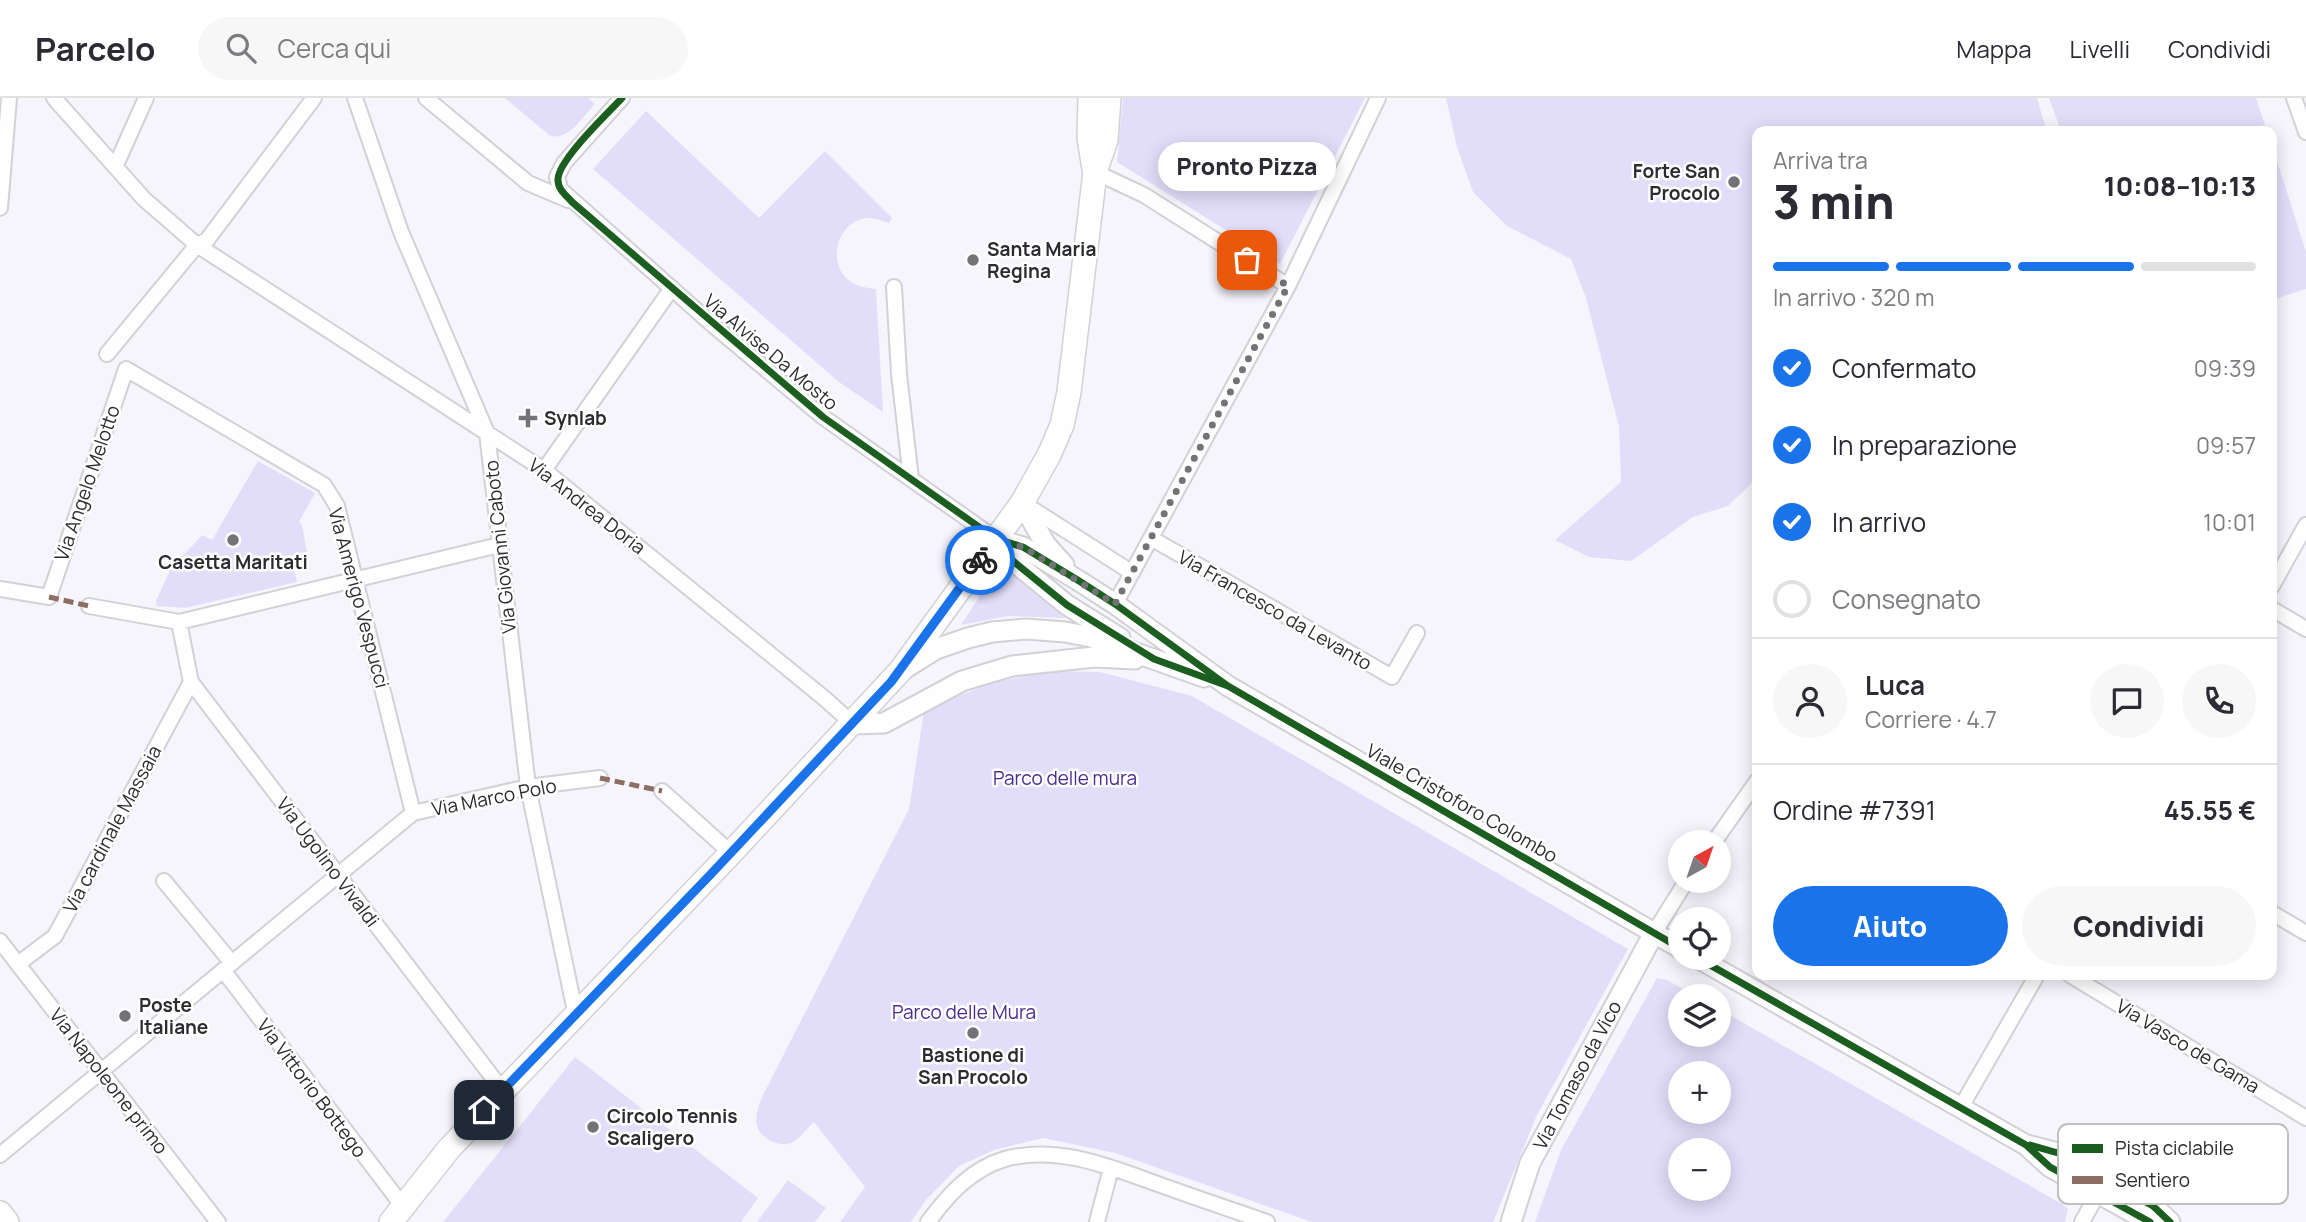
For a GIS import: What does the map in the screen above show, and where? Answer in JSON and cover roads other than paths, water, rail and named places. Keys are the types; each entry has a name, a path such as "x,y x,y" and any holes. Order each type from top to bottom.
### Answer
{"main road":[{"path":"1090,98 1089,138 1095,172"},
{"path":"996,540 1022,503 1049,455 1062,425 1069,392 1095,172 1106,141 1109,98"},
{"name":"Viale Cristoforo Colombo","path":"397,1214 448,1150 502,1091 731,853 901,670 996,540"},
{"path":"0,1213 7,1222"}],"street":[{"path":"0,208 9,98"},
{"name":"Via Andrea Doria","path":"54,98 144,199 197,245 544,470 853,724"},
{"path":"116,165 146,98"},
{"path":"107,354 197,245 207,240 314,98"},
{"name":"Via Giovanni Caboto","path":"355,98 401,232 487,433 527,788 576,1016"},
{"name":"Via Alvise Da Mosto","path":"426,98 528,183 572,202"},
{"name":"Via Alvise Da Mosto","path":"622,98 564,163 557,177 560,189 822,417 996,540"},
{"path":"1115,604 1288,286 1378,98"},
{"path":"2294,98 2306,132"},
{"path":"1095,172 1144,195 1288,286"},
{"path":"894,287 899,374 911,479"},
{"path":"544,470 672,288"},
{"name":"Via Amerigo Vespucci","path":"126,369 324,485 337,506 413,813"},
{"name":"Via Angelo Melotto","path":"0,589 49,597 126,369"},
{"path":"1022,503 1132,572"},
{"name":"Viale Cristoforo Colombo","path":"1022,503 1046,545 1076,579"},
{"path":"2277,577 2306,525"},
{"name":"Via Francesco da Levanto","path":"1151,538 1392,677 1417,633"},
{"name":"Viale Cristoforo Colombo","path":"996,540 1013,561 1068,605 1154,659"},
{"name":"Viale Cristoforo Colombo","path":"996,540 1023,547 1115,604 1228,686 1668,941"},
{"path":"89,606 179,622 499,545"},
{"path":"2277,611 2306,629"},
{"name":"Via Ugolino Vivaldi","path":"179,622 191,682 502,1091"},
{"name":"Viale Cristoforo Colombo","path":"901,670 936,649 968,638 992,632 1026,629 1091,636 1228,686"},
{"name":"Viale Cristoforo Colombo","path":"853,724 884,723 962,681 1012,666 1094,657 1154,659"},
{"name":"Via cardinale Massaia","path":"18,964 55,936 191,682"},
{"name":"Via Marco Polo","path":"0,1155 413,813 527,788 600,778"},
{"path":"1723,830 1752,789"},
{"path":"662,791 731,853"},
{"path":"164,881 227,967"},
{"path":"1654,933 1679,893"},
{"path":"2277,916 2306,933"},
{"name":"Via Tomaso da Vico","path":"1511,1222 1535,1152 1654,933"},
{"name":"Via Napoleone primo","path":"0,941 218,1222"},
{"name":"Via Vittorio Bottego","path":"227,967 397,1214"},
{"path":"1719,970 2026,1144 2058,1153"},
{"path":"1961,1107 2034,980"},
{"name":"Via Vasco de Gama","path":"2078,980 2306,1118"},
{"path":"2026,1144 2058,1172"},
{"path":"928,1222 961,1183 1003,1160 1028,1155 1068,1156 1111,1168 1267,1222"},
{"path":"1097,1222 1111,1168"},
{"path":"2082,1222 2092,1204"},
{"path":"2115,1204 2150,1222"},
{"path":"2149,1204 2170,1222"}],"place":[{"name":"Forte San Procolo","path":"1734,182"},
{"name":"Santa Maria Regina","path":"973,260"},
{"name":"Pronto Pizza","path":"1247,260"},
{"name":"Synlab","path":"528,418"},
{"name":"Casetta Maritati","path":"233,540"},
{"name":"Poste Italiane","path":"125,1016"},
{"name":"Bastione di San Procolo","path":"973,1033"},
{"name":"Circolo Tennis Scaligero","path":"593,1127"}],"park label":[{"name":"Parco delle mura","path":"1065,778"},
{"name":"Parco delle Mura","path":"964,1012"}]}
